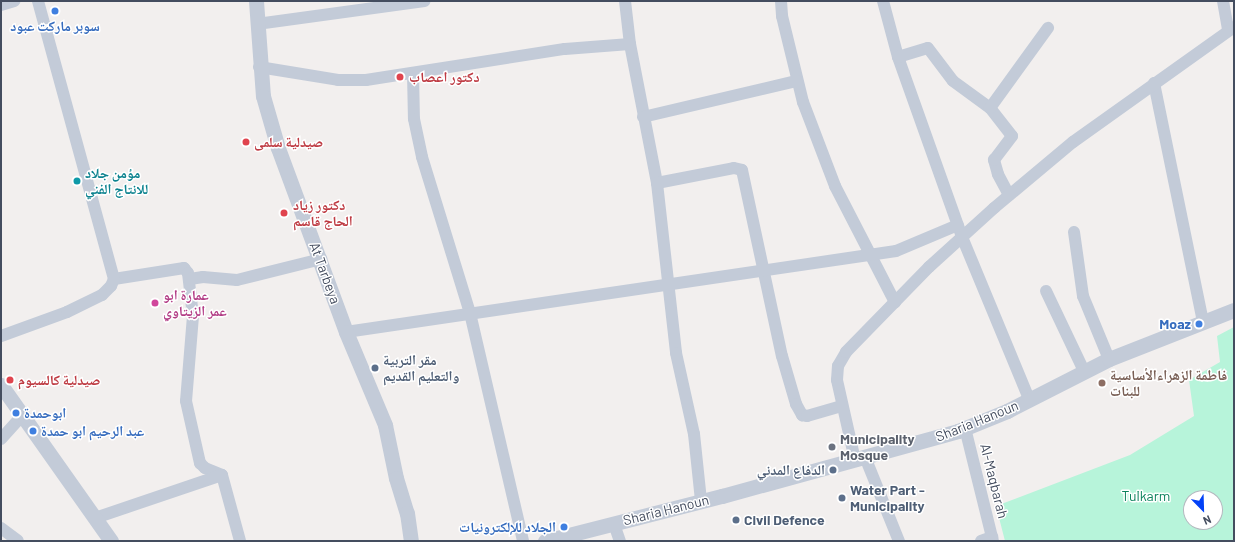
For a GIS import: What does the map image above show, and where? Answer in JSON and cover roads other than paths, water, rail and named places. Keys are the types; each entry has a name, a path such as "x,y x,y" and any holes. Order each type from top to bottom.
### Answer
{"street":[{"path":"1,5 14,1"},
{"path":"1,336 67,312 102,295 112,286 114,279 38,1"},
{"name":"At Tarbeya","path":"256,1 259,67 263,96 278,148 321,259 346,332 385,425 396,478 407,512 411,541"},
{"path":"257,24 424,1"},
{"path":"625,1 630,44 657,183 670,284 676,353 694,434 701,501"},
{"path":"781,1 782,16 797,81 835,186 895,302"},
{"path":"883,1 898,57 962,237 1029,399"},
{"path":"899,541 860,458 842,406 836,380 841,360 895,302 962,237 1009,195 1072,142 1231,28 1223,1"},
{"path":"990,108 1048,28"},
{"path":"259,67 352,81 565,49 630,44"},
{"path":"898,57 928,48 953,81 990,108 1012,136 994,160 998,174 1009,195"},
{"path":"413,73 414,119 422,157 470,313 523,541"},
{"path":"643,117 797,81"},
{"path":"1154,83 1203,322"},
{"path":"657,183 740,168 782,356 800,411 802,415 810,416 842,406"},
{"path":"346,332 870,255 904,249 958,225"},
{"path":"1074,232 1083,296 1109,359"},
{"path":"190,279 203,277 236,280 321,259"},
{"path":"114,279 184,268 190,279 193,316 186,401 200,462 204,468 222,474"},
{"path":"1046,291 1084,371"},
{"name":"Sharia Hanoun","path":"546,541 701,501 965,428 1002,414 1109,359 1234,310"},
{"path":"1,385 111,541"},
{"path":"1,439 22,416"},
{"name":"Al-Maqbarah","path":"965,428 989,540"},
{"path":"95,518 222,474"},
{"path":"222,474 240,541"},
{"path":"614,524 620,541"},
{"path":"1,528 18,541"}],"place":[{"name":"سوبر ماركت عبود","path":"55,11"},
{"name":"دكتور اعصاب","path":"400,77"},
{"name":"صيدلية سلمى","path":"246,142"},
{"name":"مؤمن جلاد للانتاج الفني","path":"77,181"},
{"name":"دكتور زياد الحاج قاسم","path":"284,213"},
{"name":"عمارة ابو عمر الزيتاوي","path":"155,303"},
{"name":"Moaz","path":"1199,324"},
{"name":"مقر التربية والتعليم القديم","path":"375,368"},
{"name":"صيدلية كالسيوم","path":"10,380"},
{"name":"فاطمة الزهراءالأساسية للبنات","path":"1102,383"},
{"name":"ابوحمدة","path":"16,413"},
{"name":"عبد الرحيم ابو حمدة","path":"33,431"},
{"name":"Municipality Mosque","path":"832,447"},
{"name":"الدفاع المدني","path":"833,470"},
{"name":"Water Part - Municipality","path":"842,498"},
{"name":"Civil Defence","path":"736,520"},
{"name":"الجلاد للإلكترونيات","path":"564,527"}],"park label":[{"name":"Tulkarm","path":"1146,496"}]}
